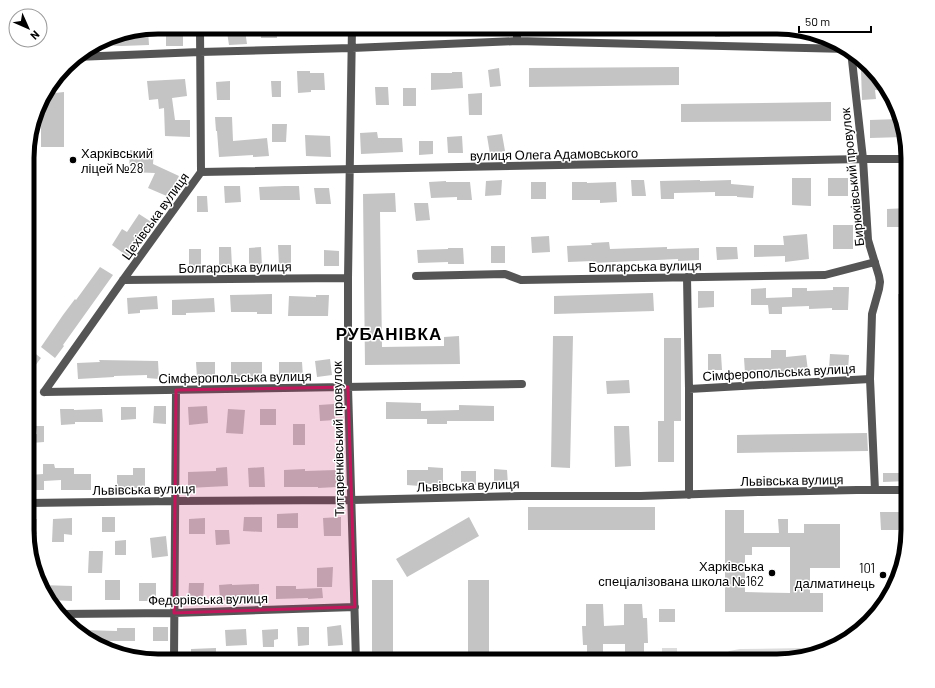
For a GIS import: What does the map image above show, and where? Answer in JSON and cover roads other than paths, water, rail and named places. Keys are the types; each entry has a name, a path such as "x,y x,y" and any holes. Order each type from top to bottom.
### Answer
{"street":[{"name":"Цехівська вулиця","path":"44,392 201,172 200,34"},
{"name":"Титаренківський провулок","path":"352,34 349,170 348,387 356,654"},
{"path":"518,34 518,41"},
{"path":"88,57 518,41 836,50"},
{"name":"Бирюківський провулок","path":"851,59 863,159 868,240 880,282 872,314 870,379 875,490"},
{"name":"вулиця Олега Адамовського","path":"201,172 901,159"},
{"name":"Болгарська вулиця","path":"416,276 505,274 521,280 825,275 875,262"},
{"path":"687,277 689,495"},
{"name":"Болгарська вулиця","path":"123,280 348,278"},
{"name":"Сімферопольська вулиця","path":"689,389 870,379"},
{"name":"Сімферопольська вулиця","path":"44,392 522,384"},
{"path":"174,654 176,390"},
{"name":"Львівська вулиця","path":"34,503 352,500 522,496 642,496 758,492 901,490"},
{"name":"Федорівська вулиця","path":"67,614 355,608"}],"place":[{"name":"Харківський ліцей №28","path":"73,160"},
{"name":"Харківська спеціалізована школа №162","path":"772,573"},
{"name":"101 далматинець","path":"883,575"}],"district":[{"name":"РУБАНІВКА","path":"389,334"}]}
